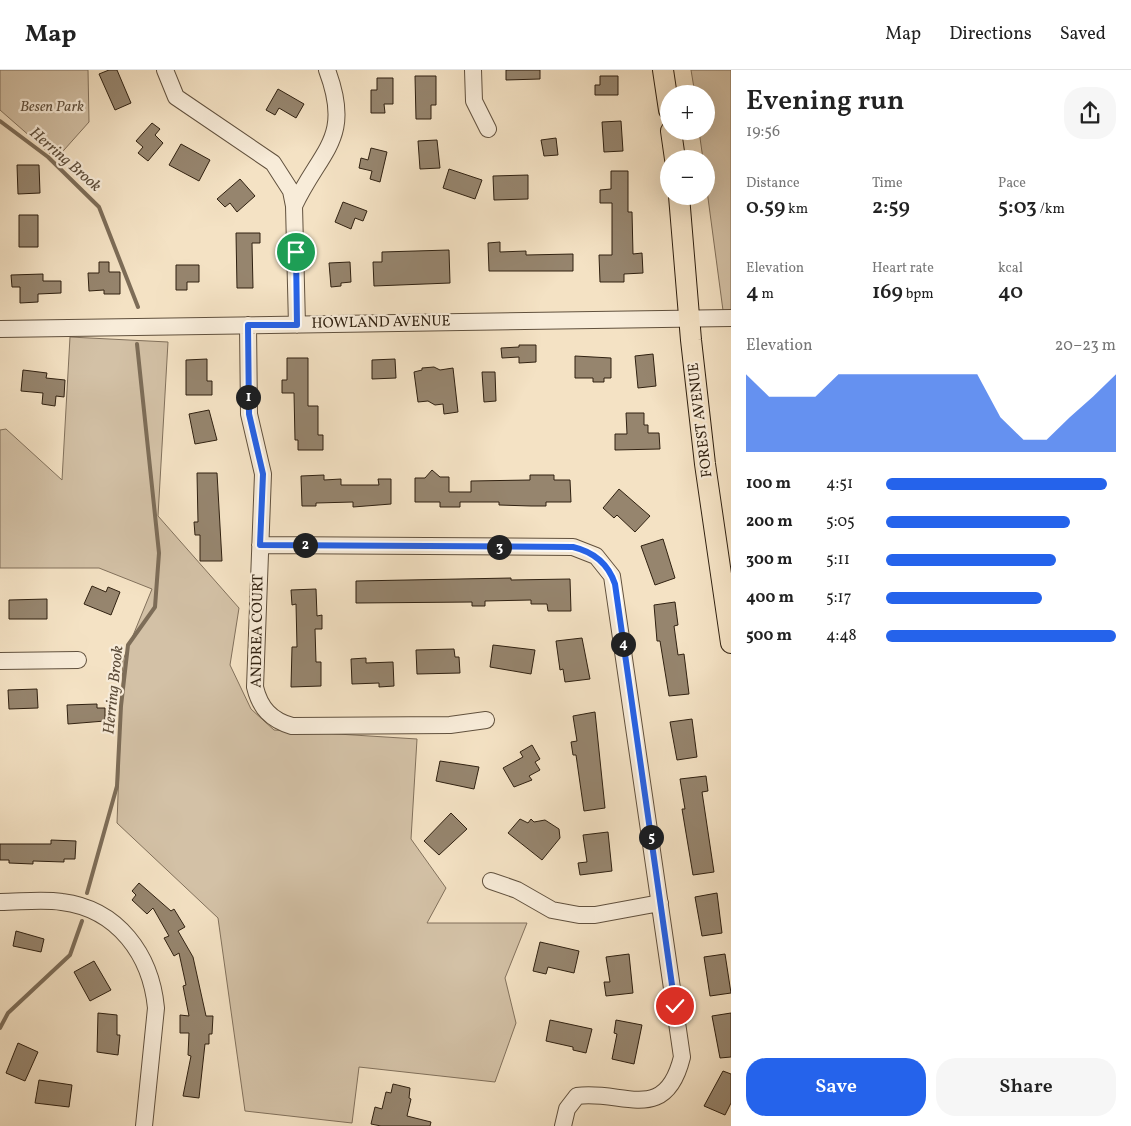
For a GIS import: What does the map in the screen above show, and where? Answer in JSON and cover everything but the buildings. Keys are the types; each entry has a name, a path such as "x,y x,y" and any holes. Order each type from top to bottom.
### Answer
{"main road":[{"path":"663,70 665,85"},
{"name":"FOREST AVENUE","path":"680,205 688,319 731,643"}],"street":[{"path":"165,70 176,97 273,163 291,191 294,206 297,325"},
{"path":"294,206 303,187 326,155 331,142 338,112 336,96 327,70"},
{"path":"473,70 474,101 488,129"},
{"name":"HOWLAND AVENUE","path":"0,329 731,318"},
{"name":"ANDREA COURT","path":"248,325 249,414 263,474 255,687 258,699 272,718 292,726 450,725 486,720"},
{"path":"260,545 573,547 596,556 605,565 615,584 682,1057 678,1075 668,1088 655,1097 639,1101 625,1101 592,1094 577,1096 567,1109 563,1126"},
{"path":"0,661 78,660"},
{"path":"491,881 517,890 552,910 579,915 595,915 660,903"},
{"path":"0,902 46,900 80,905 113,923 139,951 150,976 156,1008 144,1126"}],"green space":[{"name":"Besen Park","path":"0,70 88,70 89,122 56,159 0,110"},
{"path":"691,70 731,70 731,318 724,318 709,205 715,205 715,150 702,150 700,140 715,140 715,85 694,85"},
{"path":"70,337 168,342 158,516 239,608 230,665 251,709 274,730 417,739 411,839 446,888 427,923 527,923 505,978 516,1023 495,1082 359,1067 352,1123 245,1111 218,918 117,823 123,660 152,589 99,568 0,568 0,430 6,429 62,480"}],"waterway":[{"name":"Herring Brook","path":"0,121 48,157 99,207 138,307"},
{"name":"Herring Brook","path":"87,893 117,786 121,706 128,645 155,607 159,553 137,344"},
{"name":"Herring Brook","path":"0,1028 8,1013 70,955 82,921"}],"route":[{"path":"296,252 297,325 248,325 249,414 261,458 263,474 260,545 573,547 585,550 596,556 605,565 615,584 675,1006"}]}
